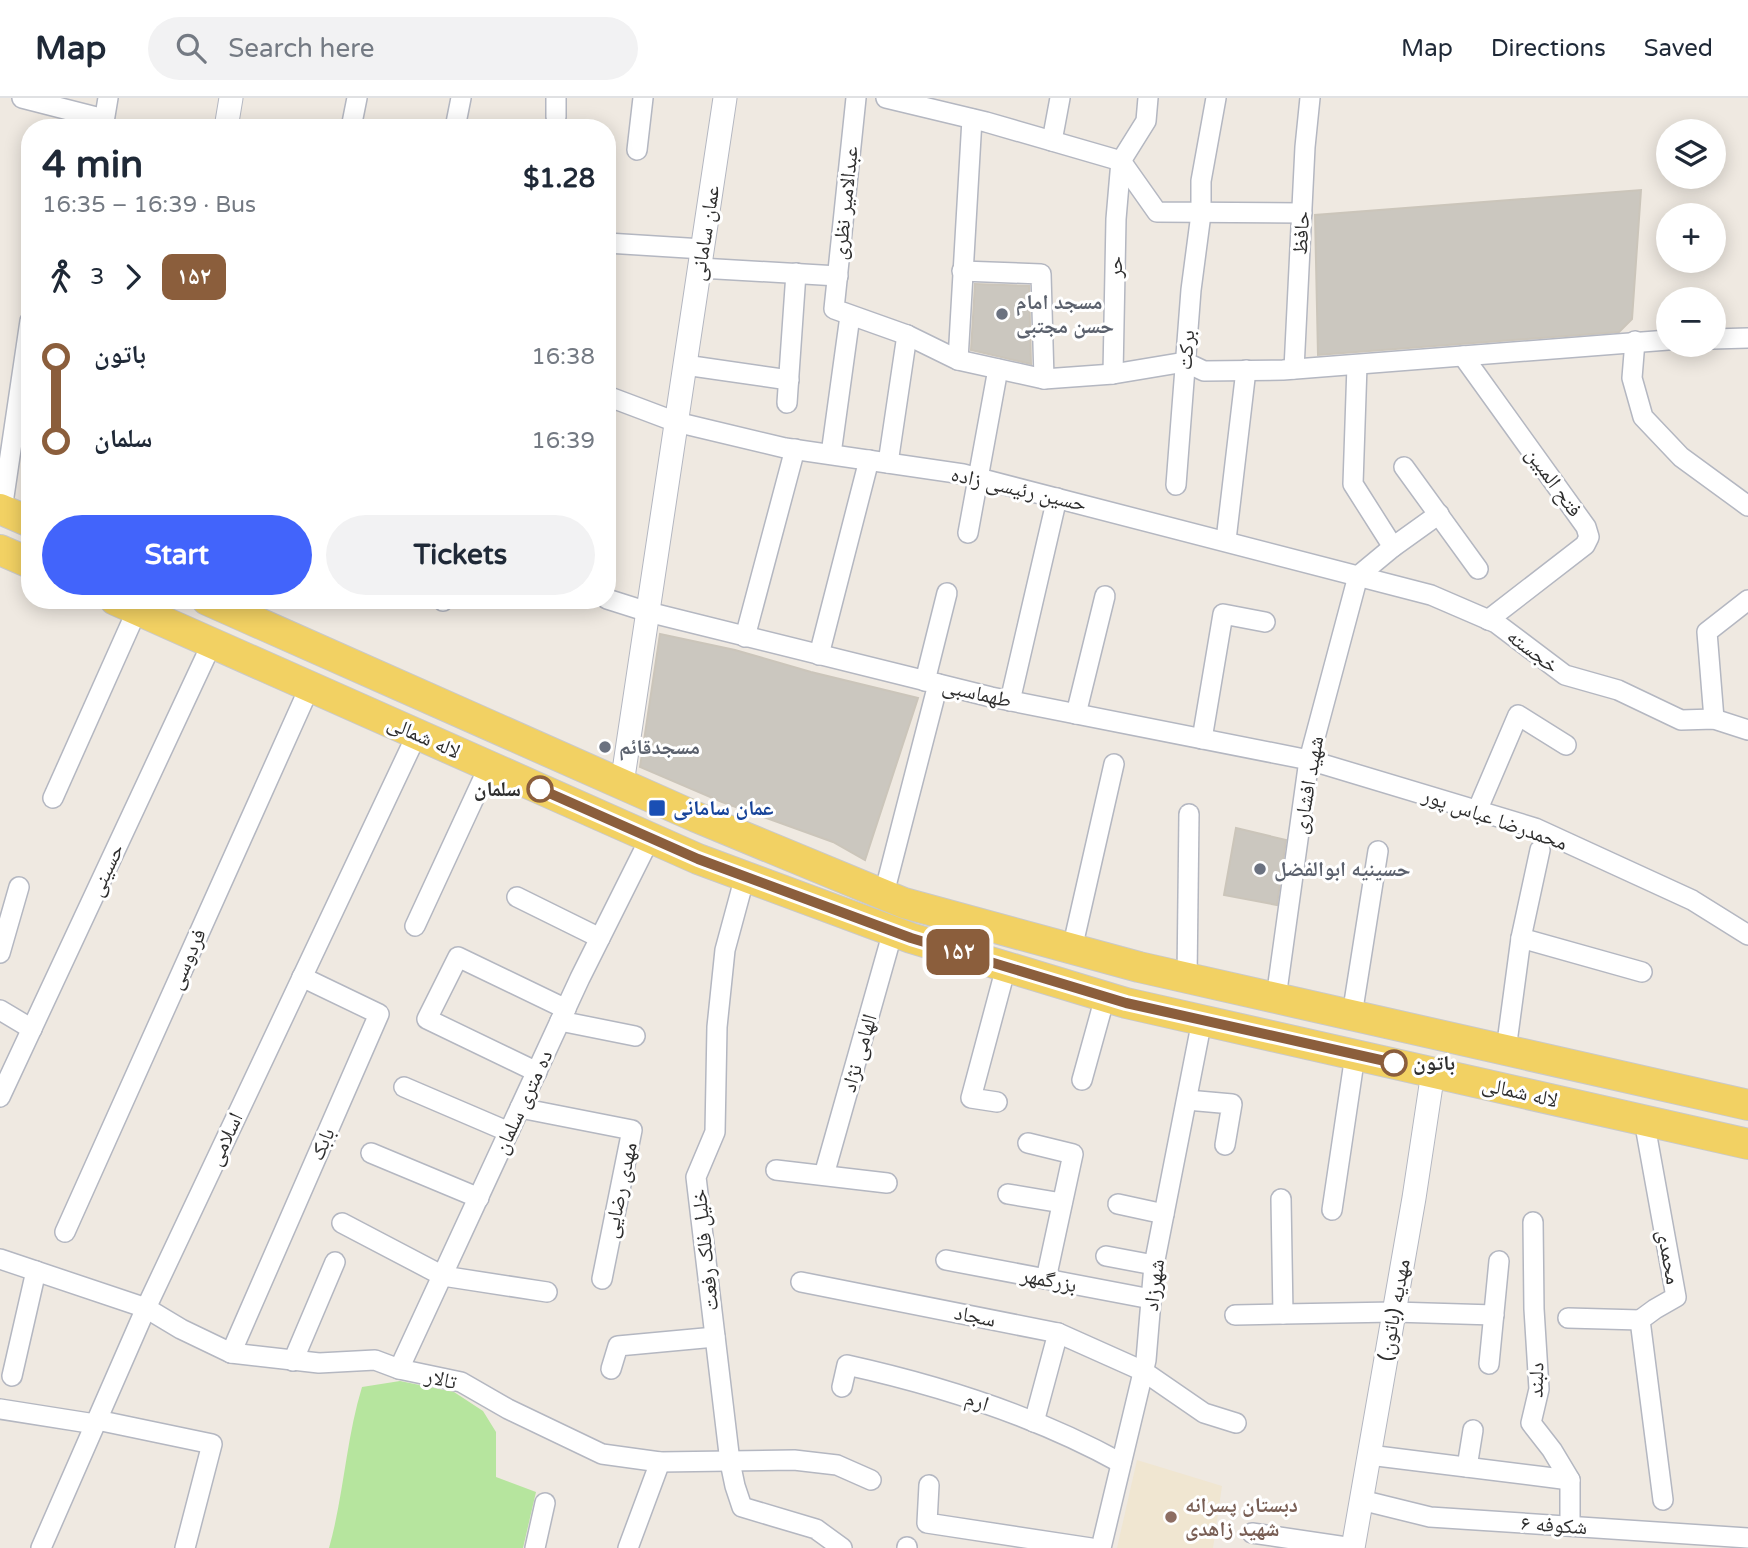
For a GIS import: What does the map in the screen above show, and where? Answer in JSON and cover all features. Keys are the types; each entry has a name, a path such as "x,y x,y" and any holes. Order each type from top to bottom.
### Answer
{"main road":[{"path":"1,509 21,518"},
{"path":"0,550 21,559"},
{"name":"لاله شمالی","path":"135,609 698,859 893,931 1140,1006 1748,1144"},
{"name":"لاله شمالی","path":"227,609 622,784 904,903 1187,978 1748,1105"},
{"path":"263,666 296,675 302,672 308,667 307,660 297,640"},
{"path":"351,705 343,680 346,677 361,674 387,680"},
{"path":"1140,1006 1154,970"}],"street":[{"path":"22,98 62,103 96,119"},
{"path":"105,119 108,98"},
{"path":"227,119 230,98"},
{"path":"353,119 357,98"},
{"path":"457,119 461,98"},
{"path":"637,150 643,98"},
{"name":"عمان سامانی","path":"622,784 725,98"},
{"name":"عبدالامیر نظری","path":"831,454 842,313 838,276 856,98"},
{"path":"886,98 953,106 972,119 1121,161 1157,212 1302,214"},
{"path":"1052,141 1060,98"},
{"path":"1121,161 1146,121 1149,98"},
{"name":"برکت","path":"1176,485 1191,290 1201,214 1201,181 1216,98"},
{"name":"حافظ","path":"1294,369 1310,98"},
{"path":"958,360 972,119"},
{"name":"حر","path":"1113,374 1116,219 1121,161"},
{"path":"616,244 796,273 838,276"},
{"path":"962,271 1041,274 1044,379"},
{"path":"787,403 796,273"},
{"path":"842,313 907,335 958,360 1044,379 1113,374 1185,362 1204,370 1294,369 1656,340"},
{"path":"819,655 879,462 907,335"},
{"path":"1726,339 1748,338"},
{"path":"1636,341 1632,378 1643,417 1681,457 1747,504"},
{"name":"فتح المبین","path":"1463,356 1586,527 1589,537 1585,545 1488,620"},
{"path":"685,365 789,380"},
{"path":"1357,365 1353,484 1393,547"},
{"path":"968,533 998,369"},
{"path":"1226,540 1246,370"},
{"path":"1,509 21,379"},
{"name":"حسین رئیسی زاده","path":"616,399 676,422 795,449 977,478 1358,576"},
{"path":"745,636 795,449"},
{"path":"1404,467 1478,569"},
{"path":"1010,701 1057,498"},
{"path":"1358,576 1439,514"},
{"name":"خجسته","path":"1358,576 1431,595 1496,623 1565,675 1618,690 1681,720 1714,719 1748,730"},
{"name":"شهید افشاری","path":"1276,998 1309,760 1358,576"},
{"path":"887,882 931,683 947,593"},
{"path":"1076,714 1105,596"},
{"path":"1714,719 1707,632 1748,600"},
{"name":"طهماسبی","path":"616,601 648,612 931,683 1309,760"},
{"path":"53,799 124,609"},
{"path":"1202,739 1223,614 1265,622"},
{"name":"حسینی","path":"0,1097 212,643"},
{"name":"فردوسی","path":"65,1231 310,687"},
{"path":"1476,811 1518,716 1566,745"},
{"name":"اسلامی","path":"41,1548 146,1308 417,734"},
{"name":"محمدرضا عباس پور","path":"1309,760 1535,828 1681,895 1748,935"},
{"path":"1072,948 1114,764"},
{"path":"415,926 489,766"},
{"path":"1187,978 1189,814"},
{"name":"ده متری سلمان","path":"399,1369 563,1015 650,838"},
{"path":"1506,1050 1521,938 1540,850"},
{"path":"1352,1015 1378,851"},
{"name":"خلیل فلک رفعت","path":"730,1462 696,1177 715,1132 717,1027 725,950 745,876"},
{"path":"0,953 19,887"},
{"path":"517,897 600,939"},
{"name":"الهامی نژاد","path":"824,1175 893,931"},
{"path":"1521,938 1642,972"},
{"path":"537,1072 427,1019 458,957 563,1015 635,1036"},
{"path":"997,1102 971,1098 1006,967"},
{"name":"بابک","path":"231,1353 379,1014 302,977"},
{"path":"1082,1080 1105,997"},
{"path":"0,1010 32,1029"},
{"name":"شهرزاد","path":"1101,1548 1143,1371 1154,1265 1202,1020"},
{"path":"1332,1210 1355,1055"},
{"name":"مهدیه (باتون)","path":"1353,1548 1433,1072"},
{"path":"404,1087 509,1132"},
{"path":"1187,1100 1232,1104 1225,1145"},
{"name":"مهدی رضایی","path":"520,1108 632,1130 602,1279"},
{"name":"محمدی","path":"1640,1321 1676,1297 1644,1120"},
{"path":"1028,1143 1073,1154 1046,1279"},
{"path":"371,1153 479,1198"},
{"path":"776,1170 887,1184"},
{"path":"1008,1194 1062,1203"},
{"path":"1281,1199 1283,1314"},
{"path":"1118,1204 1164,1214"},
{"name":"دلبند","path":"1533,1222 1539,1389 1531,1423 1570,1480"},
{"path":"342,1223 443,1276 547,1292"},
{"path":"1106,1256 1154,1265"},
{"name":"تالار","path":"0,1259 146,1308 181,1329 231,1353 319,1363 375,1360 399,1369 461,1382 508,1409 602,1454 660,1462 805,1461 837,1465 871,1480"},
{"name":"بزرگمهر","path":"946,1260 1152,1299"},
{"path":"1489,1364 1499,1261"},
{"path":"293,1361 335,1262"},
{"path":"12,1376 36,1271"},
{"name":"سجاد","path":"800,1282 1058,1333 1143,1371 1203,1413 1236,1423"},
{"path":"1234,1315 1394,1312 1494,1315"},
{"path":"1568,1318 1640,1321 1663,1500"},
{"path":"1034,1422 1058,1333"},
{"path":"611,1369 618,1346 715,1337"},
{"name":"ارم","path":"842,1387 847,1365 892,1375 990,1405 1079,1440 1121,1463"},
{"path":"0,1409 96,1422 212,1444 185,1548"},
{"path":"1467,1467 1473,1430"},
{"path":"1369,1455 1570,1480 1570,1526"},
{"path":"628,1548 660,1462"},
{"path":"730,1462 734,1486 742,1507 816,1529 842,1548"},
{"path":"929,1485 927,1523 1091,1548"},
{"name":"شکوفه ۶","path":"1361,1500 1430,1517 1748,1538"},
{"path":"535,1548 545,1503"},
{"path":"1252,1533 1353,1548"}],"shaded area":[{"name":"دبستان پسرانه شهید زاهدی","path":"1137,1460 1222,1486 1213,1548 1117,1548"}],"green space":[{"path":"400,1381 454,1392 483,1411 496,1432 496,1477 536,1492 523,1548 329,1548 362,1387"}],"building":[{"path":"1641,190 1632,319 1619,332 1318,355 1315,215"},
{"name":"مسجد امام حسن مجتبی","path":"975,284 1029,286 1031,364 971,350"},
{"path":"660,634 735,650 918,698 865,860 833,842 722,802 640,767"},
{"name":"حسینیه ابوالفضل","path":"1236,828 1286,840 1277,905 1224,895"}],"bus line":[{"name":"۱۵۲","path":"540,789 698,859 911,938 1126,1003 1394,1063"}],"place":[{"name":"مسجد امام حسن مجتبی","path":"1002,314"},
{"name":"مسجدقائم","path":"605,747"},
{"name":"سلمان","path":"540,789"},
{"name":"عمان سامانی","path":"657,808"},
{"name":"حسینیه ابوالفضل","path":"1260,869"},
{"name":"باتون","path":"1394,1063"},
{"name":"دبستان پسرانه شهید زاهدی","path":"1171,1517"}]}
